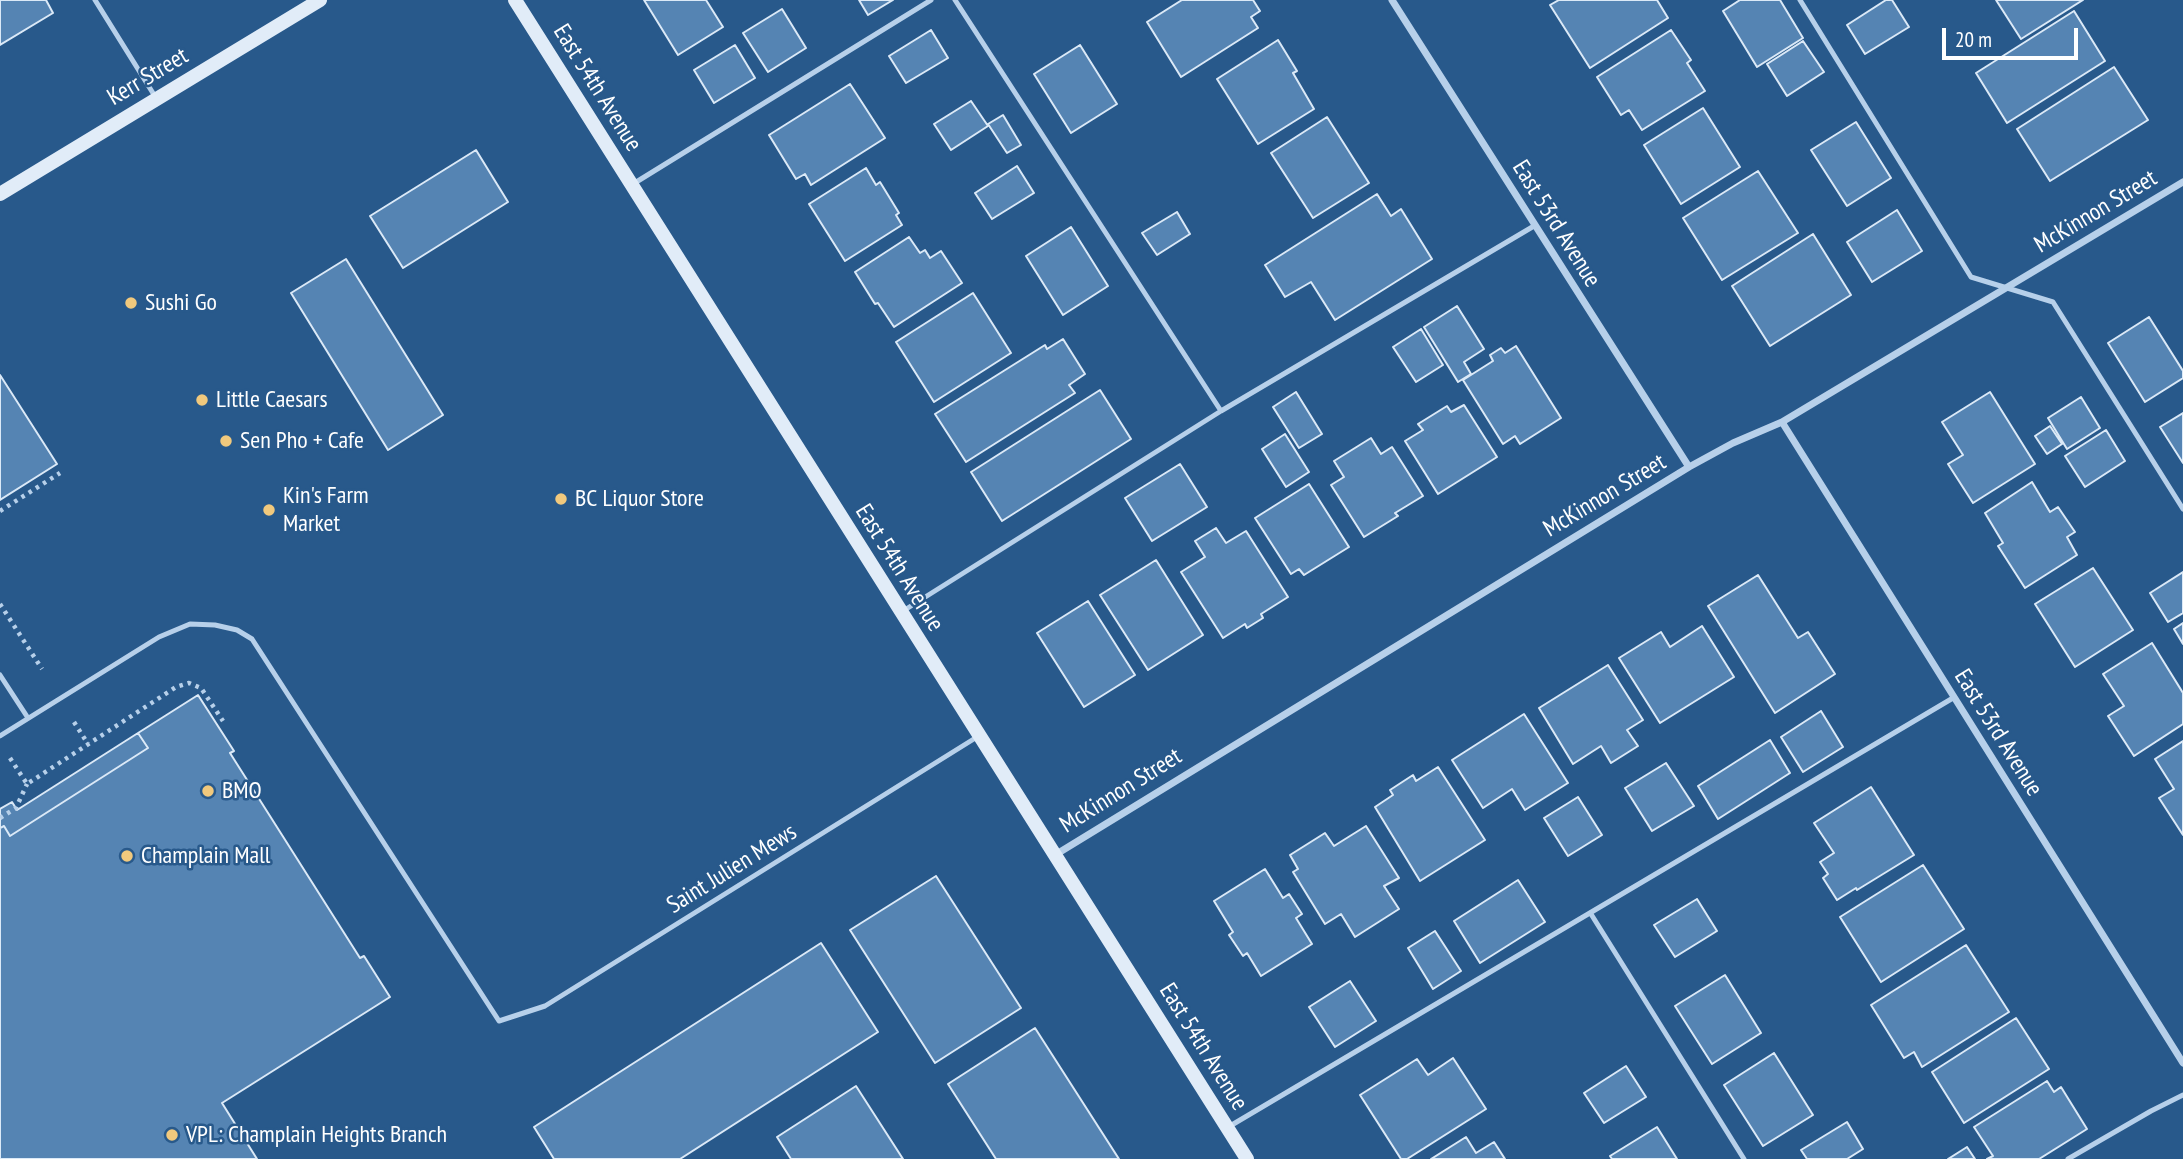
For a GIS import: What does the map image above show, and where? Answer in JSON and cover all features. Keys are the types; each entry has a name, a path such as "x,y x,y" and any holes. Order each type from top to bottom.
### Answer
{"street":[{"name":"Kerr Street","path":"0,194 320,0"},
{"name":"East 54th Avenue","path":"515,0 1247,1159"},
{"name":"East 53rd Avenue","path":"1392,0 1689,467"},
{"name":"McKinnon Street","path":"1055,855 1689,467 1733,443 1782,422 2183,182"},
{"name":"East 53rd Avenue","path":"1782,422 2183,1063"}],"lane":[{"path":"95,0 157,99"},
{"path":"631,186 931,0"},
{"path":"956,0 1221,411"},
{"path":"1800,0 1971,277 2053,302 2183,509"},
{"path":"901,612 1221,411 1534,226"},
{"name":"Saint Julien Mews","path":"28,718 159,637 190,624 215,625 237,630 252,639 499,1021 545,1006 979,736"},
{"path":"0,675 28,718 0,736"},
{"path":"1227,1128 1953,698"},
{"path":"1591,914 1744,1159"},
{"path":"2067,1159 2183,1095"}],"path":[{"path":"0,511 60,473"},
{"path":"0,604 42,669"},
{"path":"0,818 16,808 27,784 176,687 189,683 201,688 223,721"},
{"path":"72,718 88,744"},
{"path":"10,757 27,784"}],"building":[{"path":"0,0 46,0 53,13 0,45"},
{"path":"644,0 706,0 723,27 678,55"},
{"path":"859,0 893,0 868,15"},
{"path":"1182,0 1253,0 1260,11 1251,17 1258,28 1181,77 1147,22"},
{"path":"1559,0 1657,0 1668,18 1590,68 1550,5"},
{"path":"1740,0 1780,0 1803,38 1757,67 1723,11"},
{"path":"1886,0 1892,0 1909,27 1865,54 1847,25"},
{"path":"1996,0 2083,0 2021,39"},
{"path":"782,9 806,48 768,72 743,33"},
{"path":"2074,11 2105,61 2007,123 1976,73"},
{"path":"931,30 948,58 906,83 889,56"},
{"path":"1671,30 1691,60 1687,63 1705,91 1642,130 1629,110 1621,115 1597,77"},
{"path":"1278,40 1297,71 1293,73 1314,109 1258,144 1217,79"},
{"path":"1803,41 1824,72 1787,96 1767,64"},
{"path":"735,45 755,78 714,103 694,70"},
{"path":"1080,45 1117,104 1071,133 1034,74"},
{"path":"2114,67 2148,120 2050,181 2017,129"},
{"path":"850,84 885,138 811,185 805,174 796,179 769,135"},
{"path":"971,101 988,126 951,150 934,124"},
{"path":"1703,108 1740,167 1681,204 1644,145"},
{"path":"1003,115 1021,145 1007,153 988,124"},
{"path":"1327,117 1369,183 1313,218 1271,153"},
{"path":"1856,122 1891,178 1847,206 1811,150"},
{"path":"476,150 508,202 403,268 370,216"},
{"path":"1017,166 1034,193 992,219 975,193"},
{"path":"866,168 876,185 880,182 899,213 896,215 902,225 845,261 809,204"},
{"path":"1758,171 1798,233 1722,280 1683,218"},
{"path":"1377,194 1391,216 1401,209 1432,259 1335,320 1311,282 1285,297 1265,265"},
{"path":"1897,210 1922,251 1872,282 1847,242"},
{"path":"1177,212 1190,234 1157,255 1142,233"},
{"path":"1071,227 1108,286 1063,315 1026,256"},
{"path":"1813,234 1851,295 1770,346 1732,286"},
{"path":"909,237 920,253 925,250 930,258 941,251 962,283 894,327 878,303 875,304 855,272"},
{"path":"346,259 443,415 388,450 291,293"},
{"path":"973,293 1011,353 934,402 896,342"},
{"path":"1457,306 1484,349 1464,362 1471,374 1458,382 1424,327"},
{"path":"2149,317 2183,371 2183,378 2145,402 2108,343"},
{"path":"1421,329 1443,365 1416,382 1393,347"},
{"path":"1063,339 1085,374 1069,385 1075,393 966,462 935,414 1045,345 1047,349"},
{"path":"1516,346 1561,418 1520,444 1515,436 1503,444 1463,380 1493,361 1490,355 1501,348 1505,353"},
{"path":"0,375 57,464 0,500"},
{"path":"1100,390 1131,439 1002,521 971,472"},
{"path":"1296,392 1322,434 1299,448 1273,407"},
{"path":"1990,392 2035,464 1973,503 1948,464 1963,455 1942,422"},
{"path":"2081,397 2100,428 2067,449 2048,418"},
{"path":"1464,405 1497,457 1438,494 1405,441 1423,430 1418,424 1447,406 1451,412"},
{"path":"2183,413 2183,463 2160,427"},
{"path":"2050,426 2062,444 2047,454 2035,436"},
{"path":"2106,430 2125,461 2085,487 2065,456"},
{"path":"1285,434 1309,472 1286,487 1262,449"},
{"path":"1371,438 1381,454 1392,447 1423,496 1395,513 1398,516 1364,537 1331,485 1344,477 1334,461"},
{"path":"1180,464 1207,507 1152,541 1125,498"},
{"path":"2032,482 2050,512 2058,507 2075,532 2067,537 2077,555 2025,588 1998,546 2003,543 1985,513"},
{"path":"1309,484 1349,547 1304,575 1299,569 1291,574 1255,518"},
{"path":"1216,528 1226,543 1246,531 1288,597 1261,614 1263,618 1247,628 1245,624 1223,638 1181,572 1205,557 1195,541"},
{"path":"1156,560 1203,635 1148,670 1100,595"},
{"path":"2093,568 2133,630 2075,667 2035,604"},
{"path":"2183,572 2183,613 2168,622 2150,593"},
{"path":"1758,575 1798,638 1808,632 1835,674 1775,713 1708,606"},
{"path":"1088,601 1135,675 1084,707 1037,633"},
{"path":"2183,623 2183,644 2174,629"},
{"path":"1702,626 1734,677 1660,723 1619,658 1661,632 1670,647"},
{"path":"2152,643 2183,693 2183,724 2134,756 2108,716 2124,706 2103,674"},
{"path":"1608,665 1643,720 1627,730 1638,746 1611,763 1601,746 1573,764 1539,708"},
{"path":"198,695 234,751 230,753 360,958 364,956 390,997 222,1103 257,1159 0,1159 0,828 4,826 10,836 148,748 138,733"},
{"path":"1821,711 1843,747 1803,772 1781,737"},
{"path":"1524,714 1568,783 1525,810 1512,789 1483,808 1452,760"},
{"path":"138,733 148,748 10,836 4,826 0,828 0,809 12,802 17,810"},
{"path":"1770,740 1790,773 1718,819 1698,786"},
{"path":"2183,741 2183,835 2159,798 2174,789 2155,759"},
{"path":"1666,763 1694,806 1652,831 1625,788"},
{"path":"1438,767 1485,840 1420,881 1375,807 1393,795 1390,790 1413,775 1416,781"},
{"path":"1871,787 1914,855 1837,900 1823,878 1828,874 1820,862 1834,853 1814,823"},
{"path":"1578,797 1602,835 1568,856 1544,818"},
{"path":"1366,826 1399,878 1384,886 1399,909 1355,937 1341,914 1325,924 1293,872 1298,869 1290,855 1325,833 1334,846"},
{"path":"1923,865 1964,929 1881,982 1840,917"},
{"path":"1265,869 1283,898 1289,894 1302,914 1296,918 1312,944 1261,976 1247,953 1243,956 1229,935 1233,932 1214,901"},
{"path":"936,876 1021,1008 935,1063 850,930"},
{"path":"1518,880 1545,922 1480,963 1454,921"},
{"path":"1697,899 1717,931 1675,957 1654,925"},
{"path":"1435,931 1461,971 1433,989 1408,948"},
{"path":"821,943 878,1032 680,1159 554,1159 534,1127"},
{"path":"1966,945 2009,1012 1922,1067 1914,1052 1904,1058 1871,1005"},
{"path":"1725,975 1761,1033 1712,1064 1675,1006"},
{"path":"1350,981 1376,1021 1335,1047 1309,1007"},
{"path":"2016,1018 2049,1069 1964,1123 1932,1072"},
{"path":"1035,1028 1119,1159 996,1159 948,1084"},
{"path":"1774,1053 1813,1115 1763,1146 1724,1085"},
{"path":"1453,1058 1486,1109 1407,1159 1401,1159 1360,1095 1417,1059 1428,1075"},
{"path":"1626,1066 1646,1097 1604,1123 1584,1093"},
{"path":"2047,1081 2054,1092 2061,1087 2087,1129 2039,1159 1987,1159 1993,1156 1974,1127"},
{"path":"856,1086 903,1159 791,1159 777,1137"},
{"path":"1847,1122 1863,1149 1847,1159 1807,1159 1801,1150"},
{"path":"1657,1127 1677,1159 1612,1159 1610,1156"},
{"path":"1466,1137 1476,1153 1494,1142 1505,1159 1431,1159"},
{"path":"1967,1147 1975,1159 1948,1159"}],"place":[{"name":"Sushi Go","path":"131,303"},
{"name":"Little Caesars","path":"202,400"},
{"name":"Sen Pho + Cafe","path":"226,441"},
{"name":"BC Liquor Store","path":"561,499"},
{"name":"Kin's Farm Market","path":"269,510"},
{"name":"BMO","path":"208,791"},
{"name":"Champlain Mall","path":"127,856"},
{"name":"VPL: Champlain Heights Branch","path":"172,1135"}]}
